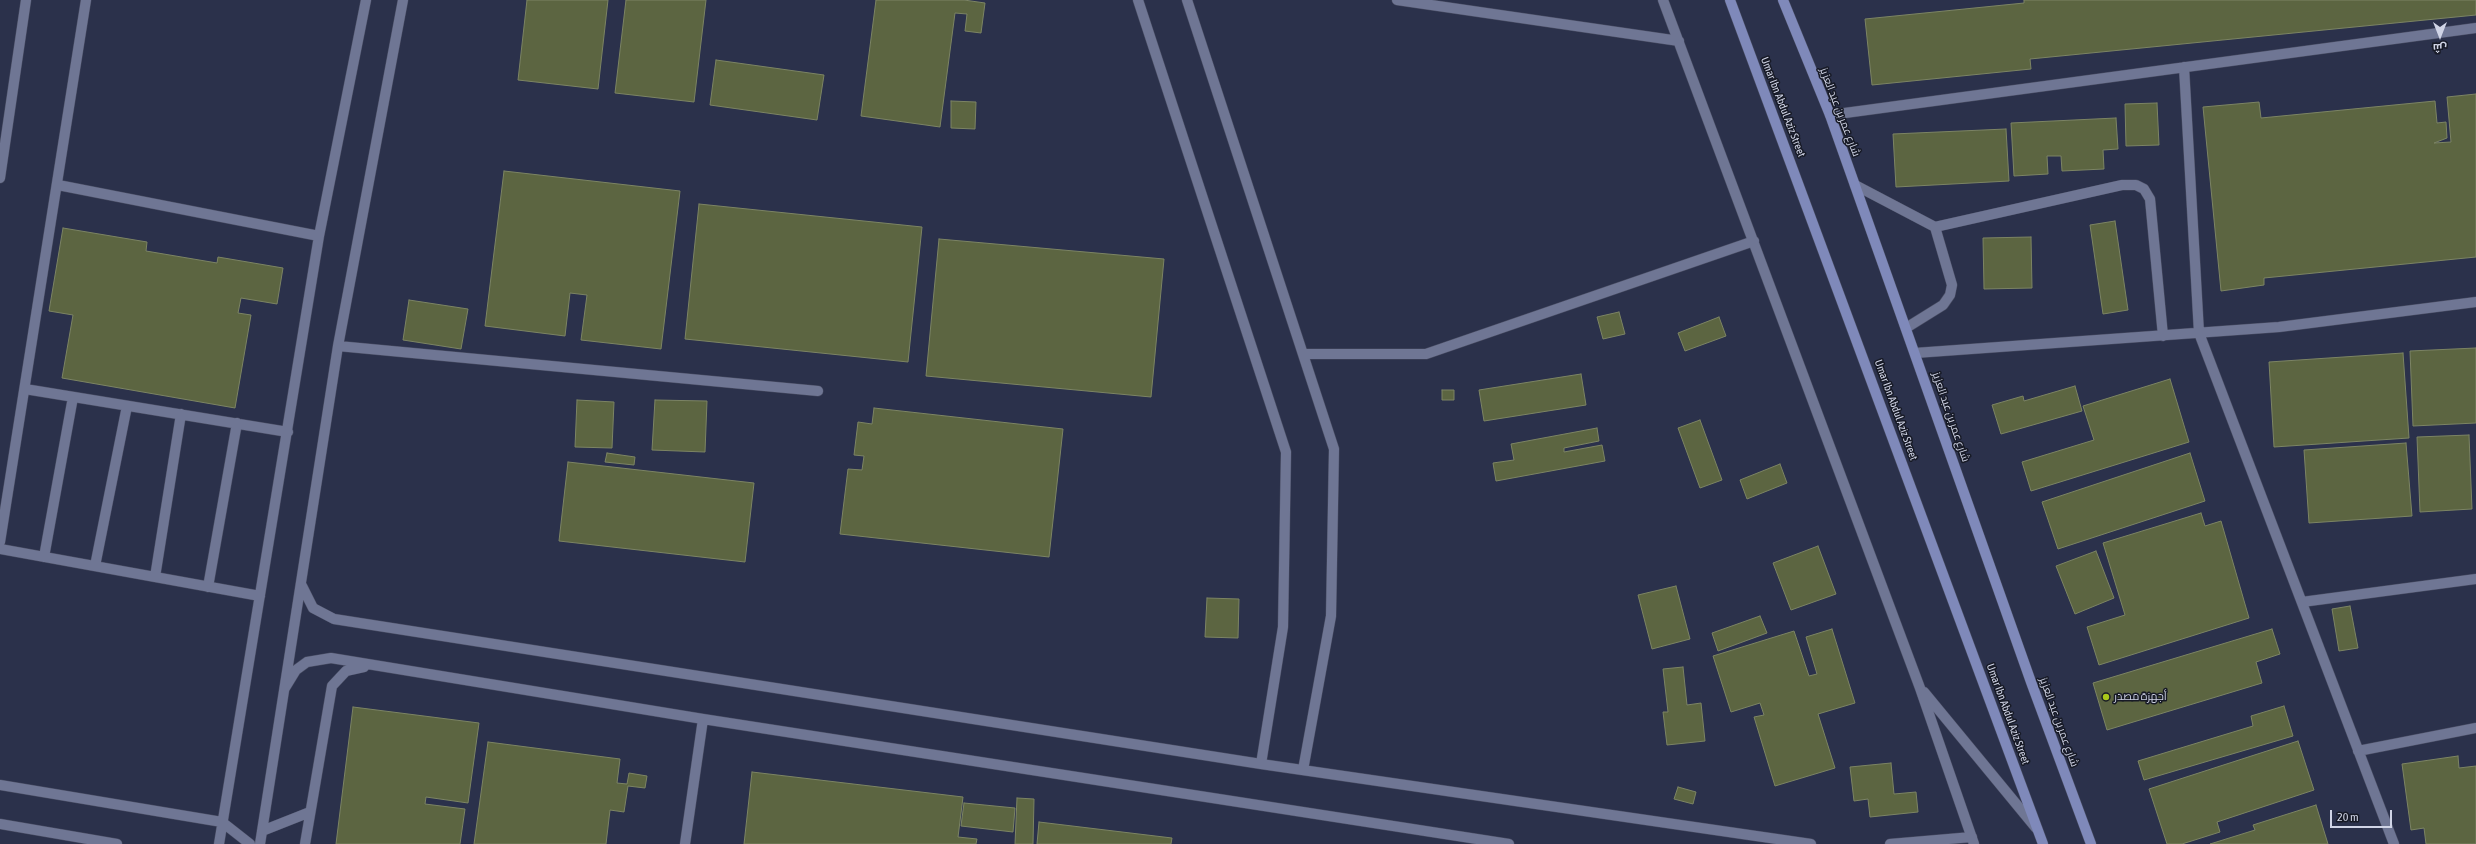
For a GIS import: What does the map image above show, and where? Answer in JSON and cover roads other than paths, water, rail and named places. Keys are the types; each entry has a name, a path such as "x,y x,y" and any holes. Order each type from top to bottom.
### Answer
{"main road":[{"name":"Umar Ibn Abdul Aziz Street","path":"1730,0 2037,829"},
{"name":"شارع عمر بن عبد العزيز","path":"1784,0 1830,115 2028,674 2091,844"},
{"path":"2037,829 2043,844"}],"street":[{"path":"0,178 26,0"},
{"path":"0,542 86,0"},
{"path":"219,844 288,432 319,236 366,0"},
{"path":"260,844 302,586 338,346 403,0"},
{"path":"1138,0 1286,452 1283,627 1261,764"},
{"path":"1187,0 1334,449 1331,616 1303,770"},
{"path":"1397,0 1679,41"},
{"path":"1664,0 1920,688 1973,840 1890,844"},
{"path":"1830,115 2476,28"},
{"path":"2184,67 2199,333 2394,844"},
{"path":"58,184 319,236"},
{"path":"1855,184 1935,226 2122,185 2136,184 2144,189 2150,199 2163,336"},
{"path":"1906,328 1943,305 1950,295 1952,285 1935,226"},
{"path":"1303,354 1426,354 1754,241"},
{"path":"1915,353 2279,327 2476,302"},
{"path":"338,346 818,391"},
{"path":"25,389 288,432"},
{"path":"44,557 73,397"},
{"path":"95,566 127,406"},
{"path":"155,577 181,414"},
{"path":"208,587 237,423"},
{"path":"0,549 260,596"},
{"path":"2302,602 2476,579"},
{"path":"302,586 313,608 334,619 1261,764 1811,844"},
{"path":"285,688 296,670 307,662 317,659 331,658 703,719 1509,844"},
{"path":"305,844 332,686 346,671 374,666"},
{"path":"1920,688 2037,829"},
{"path":"685,844 703,719"},
{"path":"2358,750 2476,728"},
{"path":"0,785 222,822 250,844"},
{"path":"262,831 310,812"},
{"path":"0,824 117,844"}],"place":[{"name":"أجهزة مصدر","path":"2106,697"}]}
